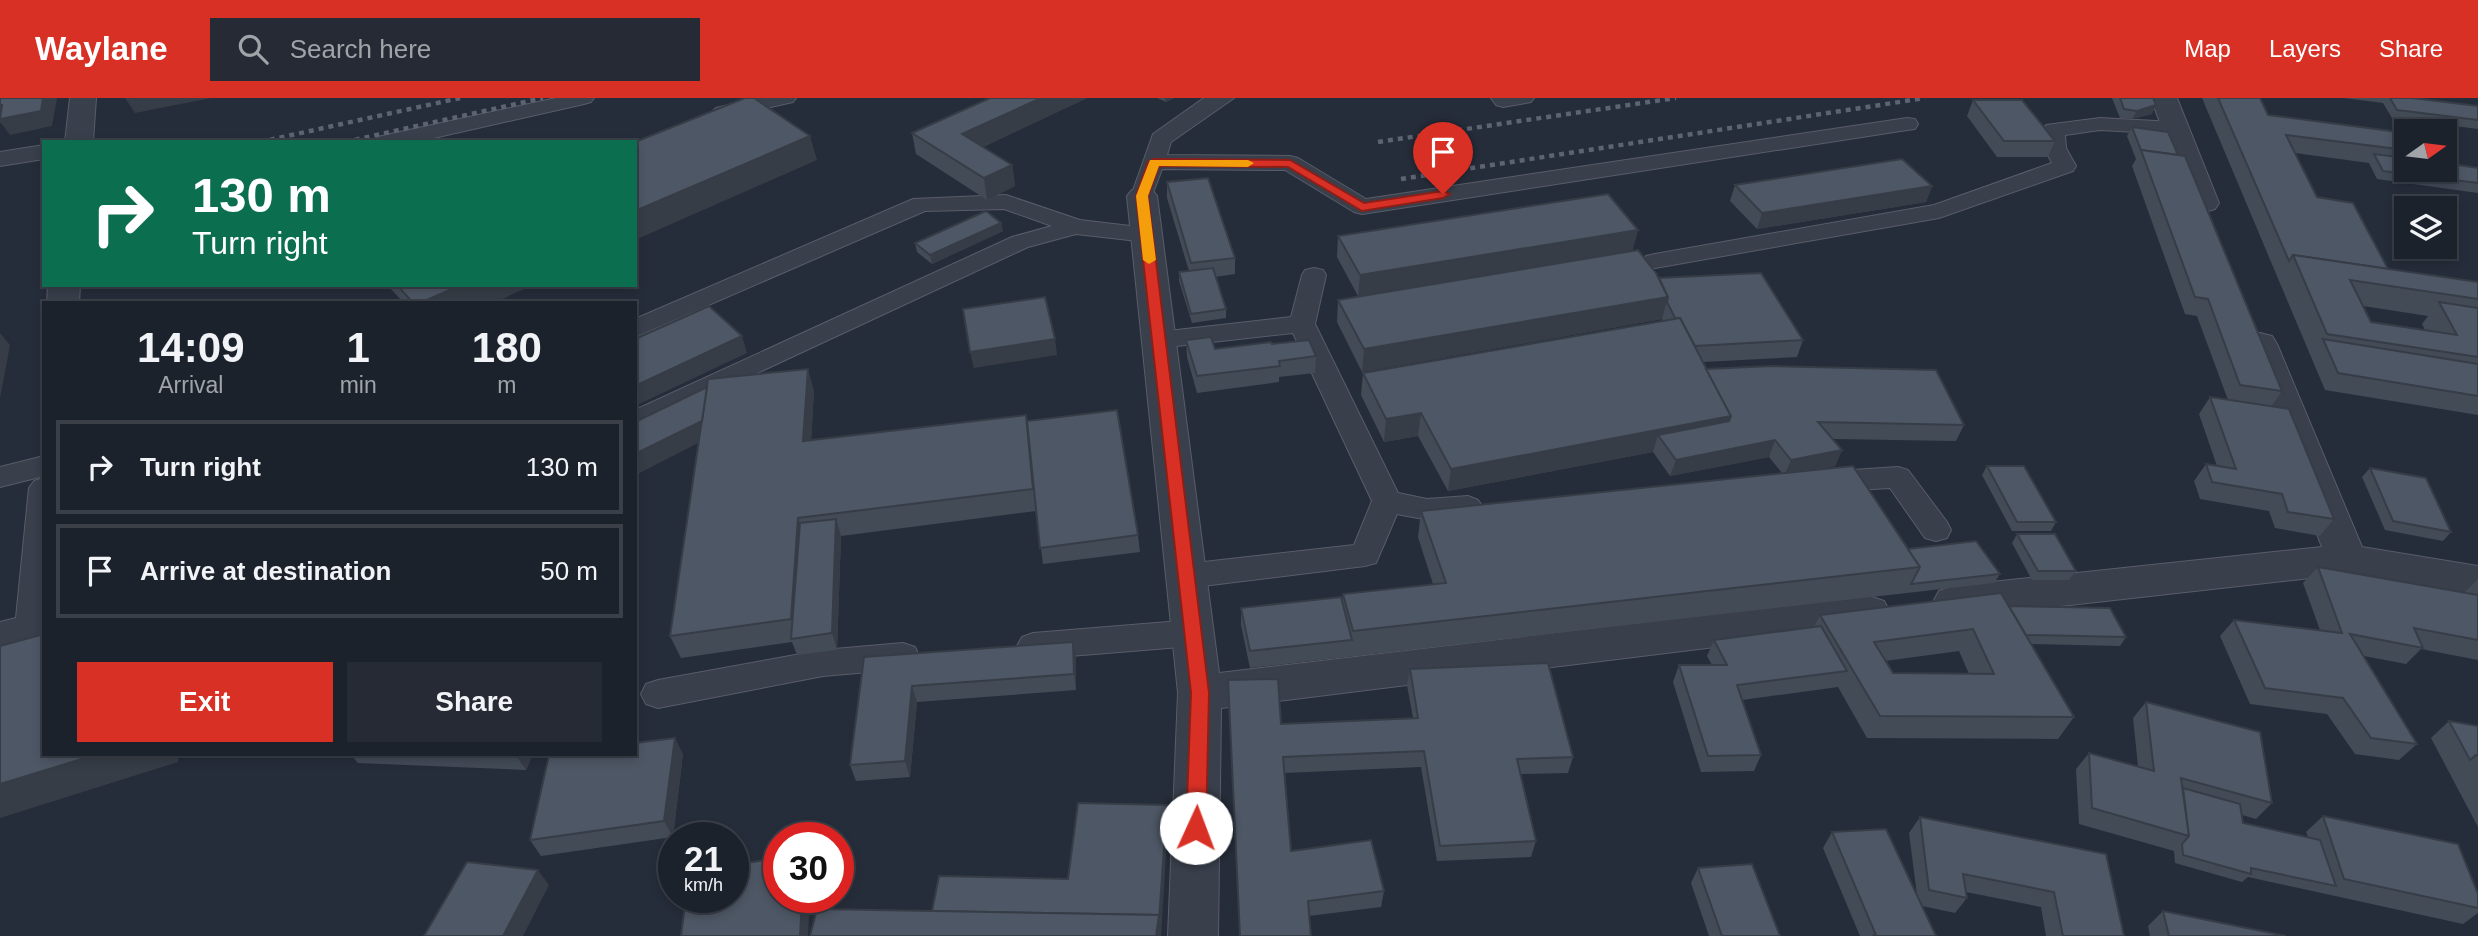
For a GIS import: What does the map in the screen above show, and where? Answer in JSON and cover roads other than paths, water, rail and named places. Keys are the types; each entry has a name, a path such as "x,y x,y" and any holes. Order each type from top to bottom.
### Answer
{"street":[{"path":"79,140 83,98"},
{"path":"2169,113 2214,229"},
{"path":"1148,179 1147,235 1200,693 1193,936"},
{"path":"2250,318 2347,559"},
{"path":"1200,693 1910,607 2347,559 2478,581"}],"lane":[{"path":"395,140 584,98"},
{"path":"702,117 786,98"},
{"path":"1224,98 1210,103 1161,139 1148,179 1290,163 1362,207 1907,124"},
{"path":"1501,98 1503,101 1524,98"},
{"path":"1655,261 1939,211 2064,166 2055,148 2054,130 2169,113"},
{"path":"0,159 42,152"},
{"path":"637,328 921,204 1006,202 1076,228 1147,235"},
{"path":"637,420 1020,242 1076,228"},
{"path":"1186,576 1365,555 1387,501 1303,324 1314,275"},
{"path":"1159,340 1303,324"},
{"path":"0,477 42,466"},
{"path":"1801,484 1898,477 1936,530"},
{"path":"1387,501 1427,510 1496,505"},
{"path":"0,635 37,624 42,527"},
{"path":"1001,649 1193,633"},
{"path":"658,694 823,663 933,654"}],"railway":[{"path":"269,140 460,98"},
{"path":"354,140 543,98"},
{"path":"1378,142 1676,98"},
{"path":"1401,179 1925,98"}]}
